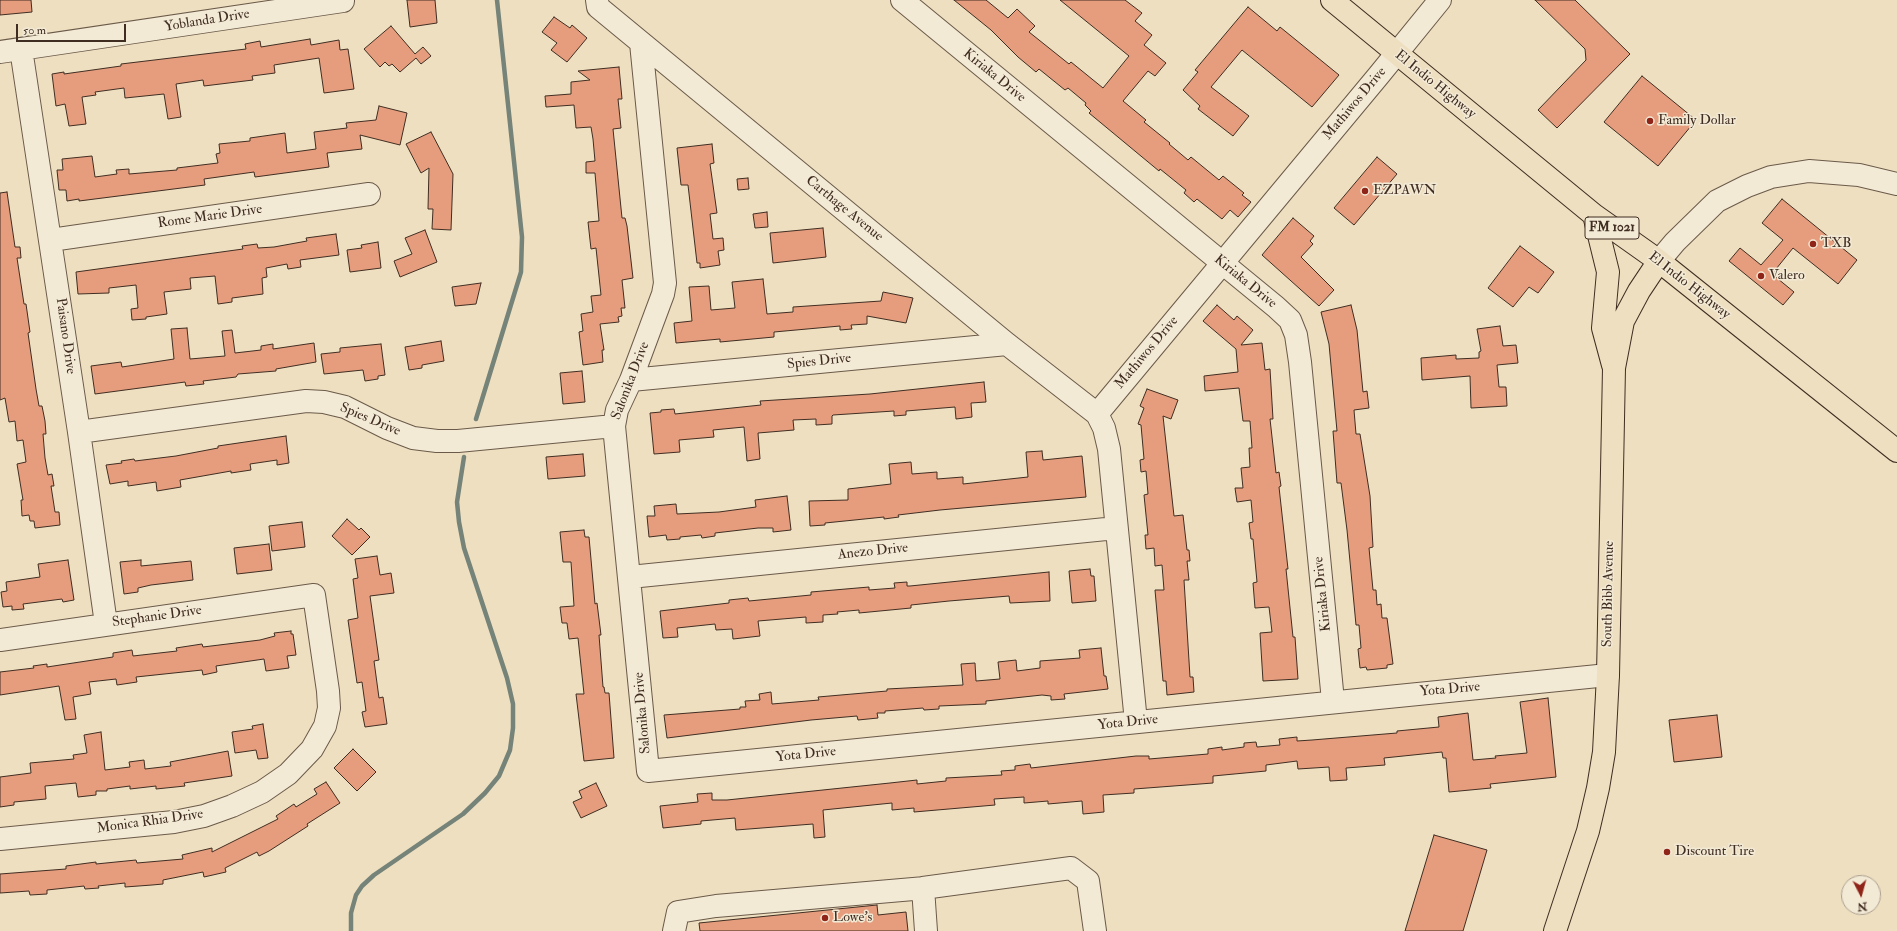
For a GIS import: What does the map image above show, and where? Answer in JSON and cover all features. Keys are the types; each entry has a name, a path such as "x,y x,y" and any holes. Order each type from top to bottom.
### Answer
{"main road":[{"name":"El Indio Highway","path":"1332,0 1594,215 1659,261 1897,451"},
{"path":"1594,215 1608,272 1603,328 1614,368"},
{"name":"South Bibb Avenue","path":"1555,931 1588,830 1598,788 1604,752 1608,675 1614,368 1623,321 1639,291 1659,261"}],"street":[{"name":"Carthage Avenue","path":"597,0 598,7 641,43 1007,344 1097,414"},
{"name":"Kiriaka Drive","path":"902,0 1290,320 1296,335 1333,701"},
{"name":"Mathiwos Drive","path":"1097,414 1397,54 1440,0"},
{"name":"Yoblanda Drive","path":"10,51 344,1"},
{"name":"Salonika Drive","path":"641,43 665,283 664,294 618,410 614,426 630,576 648,771"},
{"name":"Paisano Drive","path":"10,51 51,240 106,624"},
{"path":"1659,261 1675,242 1717,202 1747,186 1771,177 1809,171 1859,175 1897,184"},
{"name":"Rome Marie Drive","path":"51,240 369,194"},
{"name":"Spies Drive","path":"631,380 1007,344"},
{"name":"Spies Drive","path":"79,432 306,400 324,402 345,407 387,428 413,438 437,441 458,441 614,426"},
{"path":"1097,414 1104,428 1109,449 1136,722"},
{"name":"Anezo Drive","path":"630,576 1116,528"},
{"name":"Stephanie Drive","path":"0,640 314,595"},
{"name":"Monica Rhia Drive","path":"0,839 174,822 204,816 232,806 262,792 288,774 312,749 325,726 329,708 328,691 314,595"},
{"name":"Yota Drive","path":"648,771 1333,701 1608,675"},
{"path":"674,931 678,912 716,906 925,888 1071,868 1088,881 1094,931"},
{"path":"925,888 923,888 926,931"}],"building":[{"path":"0,0 31,0 32,12 0,15"},
{"path":"407,0 435,0 437,23 410,27"},
{"path":"954,0 986,0 1008,18 1017,9 1035,26 1029,32 1069,64 1071,62 1103,88 1129,56 1060,0 1125,0 1142,13 1135,21 1152,35 1144,45 1166,63 1155,76 1148,71 1123,101 1146,120 1144,122 1188,160 1191,157 1219,180 1223,176 1244,193 1242,195 1251,202 1238,217 1230,210 1222,219 1197,199 1194,202 1184,193 1186,190 1160,169 1159,171 1089,113 1091,111 1085,105 1086,103 1068,88 1065,90 1039,69 1036,72 1018,57 991,30"},
{"path":"1535,0 1575,0 1630,54 1557,128 1538,110 1586,60 1585,49"},
{"path":"1248,7 1277,31 1280,27 1339,75 1312,107 1242,50 1211,87 1249,116 1233,136 1198,109 1200,106 1183,90 1198,72 1195,70"},
{"path":"554,17 570,28 572,25 587,38 567,62 551,50 557,43 542,32"},
{"path":"391,26 415,54 423,47 431,56 421,64 416,58 400,72 392,64 389,66 385,62 380,67 364,49"},
{"path":"310,39 311,45 339,40 340,50 348,49 354,89 324,93 319,58 274,65 275,73 252,76 253,80 204,86 203,80 176,84 181,117 168,119 164,94 125,98 124,88 95,92 96,95 82,97 86,124 69,126 65,104 56,106 52,74 64,72 64,74 121,66 121,64 246,49 245,44 260,41 261,47"},
{"path":"619,67 622,99 618,99 621,128 613,129 622,218 625,218 627,226 633,278 622,280 625,308 621,308 622,316 618,317 619,322 600,324 604,350 602,350 603,362 583,365 579,332 583,331 581,314 593,312 591,296 601,295 596,248 591,249 588,222 599,221 595,173 586,173 586,162 595,161 593,139 591,127 576,128 574,105 546,107 545,96 571,94 571,82 590,80 578,71"},
{"name":"Family Dollar","path":"1642,76 1696,120 1658,166 1604,122"},
{"path":"379,106 407,113 400,145 360,135 362,149 327,153 329,167 255,177 254,172 204,179 205,185 79,201 79,199 67,201 66,190 59,190 57,170 63,170 62,159 92,156 95,177 117,174 116,170 129,169 129,174 177,170 177,168 218,163 216,154 220,153 219,144 250,141 250,138 285,133 287,153 316,149 314,132 347,128 346,123 376,120"},
{"path":"431,132 453,174 451,230 432,229 433,209 428,209 429,168 421,173 406,144"},
{"path":"712,144 714,163 710,164 717,213 710,214 713,239 723,238 724,250 718,251 720,265 700,268 700,263 697,263 688,185 681,185 677,148"},
{"name":"EZPAWN","path":"1377,157 1397,174 1354,225 1334,208"},
{"path":"748,178 749,189 738,190 737,179"},
{"path":"7,192 15,247 20,247 21,258 17,258 24,304 26,304 30,332 28,333 36,389 39,406 42,406 45,421 46,434 43,434 45,458 48,475 52,474 54,486 51,486 55,512 59,512 60,525 35,528 34,521 30,521 29,515 22,516 21,500 23,500 17,464 26,462 23,440 17,441 15,421 9,422 5,398 0,400 0,193"},
{"name":"TXB","path":"1782,199 1857,260 1838,284 1793,248 1772,274 1794,292 1783,305 1729,261 1740,248 1761,265 1783,240 1762,223"},
{"path":"767,212 768,227 755,228 753,214"},
{"path":"1293,218 1314,236 1310,241 1313,244 1301,257 1334,290 1319,306 1262,255"},
{"path":"823,228 826,257 773,263 770,233"},
{"path":"425,230 437,262 400,277 394,261 412,254 405,238"},
{"path":"336,234 339,255 300,260 301,267 288,269 287,264 266,268 267,277 262,278 263,294 232,298 232,302 218,304 215,276 190,278 191,289 164,292 167,314 146,317 146,319 132,320 131,309 138,308 136,285 109,288 109,293 78,294 76,272 243,249 242,246 257,244 258,248 274,247 307,241 306,238"},
{"path":"378,242 381,268 350,272 347,250 362,248 361,245"},
{"path":"1520,246 1554,272 1538,293 1529,287 1513,307 1488,288"},
{"path":"763,279 767,314 793,312 793,307 881,301 883,292 913,298 906,323 867,316 867,324 851,325 852,329 840,330 840,326 774,332 774,337 720,342 720,339 676,343 674,323 692,321 689,287 709,286 711,310 735,308 732,282"},
{"path":"481,283 476,304 455,306 452,287"},
{"path":"1217,305 1234,320 1237,316 1253,330 1241,345 1262,343 1265,370 1270,369 1273,419 1270,419 1276,473 1279,472 1281,486 1279,487 1288,569 1286,569 1293,637 1295,637 1298,679 1263,681 1260,633 1272,632 1269,607 1255,608 1253,583 1257,582 1253,539 1251,539 1249,523 1253,522 1251,500 1237,502 1235,488 1243,488 1241,468 1250,467 1249,448 1252,448 1250,421 1243,421 1239,388 1205,391 1204,376 1238,372 1236,349 1203,321"},
{"path":"1351,305 1357,330 1363,392 1367,391 1369,408 1354,410 1356,434 1360,434 1370,496 1373,547 1369,548 1373,590 1376,590 1377,605 1381,604 1382,618 1387,618 1393,664 1387,665 1387,668 1367,670 1366,667 1360,668 1358,649 1361,648 1359,625 1356,625 1341,483 1337,483 1333,431 1337,431 1329,344 1321,312"},
{"path":"1500,326 1503,346 1516,345 1518,363 1497,365 1499,387 1506,387 1507,406 1471,408 1470,376 1422,380 1421,358 1456,355 1456,359 1479,358 1479,352 1481,351 1477,329"},
{"path":"187,328 190,359 225,356 222,331 232,330 235,353 261,350 261,346 273,344 273,349 314,343 316,362 276,369 276,371 238,374 236,377 203,381 204,384 186,386 185,382 95,394 91,366 121,362 122,367 174,359 171,329"},
{"path":"441,341 444,361 422,365 422,368 409,370 405,347"},
{"path":"381,344 385,375 378,376 378,379 365,381 363,370 324,374 321,354 340,352 340,348"},
{"path":"582,371 585,402 563,404 560,373"},
{"path":"984,382 986,402 971,403 972,417 956,419 955,407 906,411 906,415 894,416 894,411 833,415 832,424 816,425 816,419 793,420 794,430 758,433 760,459 747,461 744,427 713,430 714,437 679,440 680,452 654,454 650,413 661,412 661,410 674,409 675,414 761,405 760,401 870,394"},
{"path":"1147,389 1178,400 1171,419 1163,416 1174,516 1183,515 1187,550 1189,550 1190,561 1187,561 1189,580 1184,580 1190,677 1193,677 1194,692 1167,695 1166,681 1163,681 1155,590 1164,590 1162,565 1155,566 1154,548 1146,549 1145,535 1148,535 1144,495 1148,494 1146,471 1141,472 1140,460 1144,459 1141,425 1138,424 1144,408 1140,406"},
{"path":"286,436 289,463 277,465 277,460 250,464 251,470 231,473 231,471 180,480 181,487 157,491 156,482 128,486 128,481 110,484 106,465 122,463 121,461 134,459 135,461 176,456 218,448 218,446"},
{"path":"1042,451 1043,460 1082,456 1086,497 940,510 898,515 899,517 884,519 884,517 810,526 809,501 848,500 848,489 891,484 889,464 911,462 912,474 937,472 937,479 963,477 963,484 1028,477 1026,452"},
{"path":"583,454 585,476 548,479 546,457"},
{"path":"787,496 791,530 773,532 773,528 758,528 715,533 715,536 702,538 701,535 667,540 666,535 649,537 647,516 655,516 654,506 676,504 677,514 719,512 756,507 755,500"},
{"path":"347,519 359,530 361,528 370,537 352,555 332,536"},
{"path":"302,522 305,547 272,551 269,526"},
{"path":"584,530 585,537 589,537 595,604 597,603 601,635 599,635 603,687 605,693 609,693 614,758 584,761 576,694 584,694 578,638 569,639 567,623 562,623 560,607 574,606 571,562 563,562 560,532"},
{"path":"269,544 272,570 237,574 234,548"},
{"path":"377,556 380,575 391,573 394,593 370,596 379,660 374,661 379,698 383,697 387,724 365,727 362,712 366,711 362,682 357,683 348,620 358,618 353,579 358,578 355,559"},
{"path":"68,560 74,600 63,602 62,599 23,604 24,609 12,610 12,606 3,607 1,592 7,591 6,582 40,577 38,564"},
{"path":"141,560 141,566 191,561 193,580 151,585 138,588 138,592 124,594 120,562"},
{"path":"1090,569 1091,576 1094,576 1096,601 1072,603 1069,571"},
{"path":"1049,572 1050,601 1010,603 1009,596 949,601 911,605 911,608 859,613 859,610 837,612 838,614 823,615 823,622 806,623 806,617 758,621 760,636 733,639 732,629 716,630 715,624 677,628 678,637 663,638 660,611 729,603 729,600 748,598 749,601 811,595 811,592 869,587 869,590 895,588 894,583 907,582 907,586 910,586"},
{"path":"291,631 291,634 293,634 296,655 287,656 289,668 266,671 264,659 216,666 217,672 203,675 202,670 136,677 137,682 117,685 116,679 89,682 91,694 73,697 76,719 65,720 59,686 0,695 0,672 34,668 33,666 47,664 47,667 113,657 113,653 132,650 133,656 177,651 176,648 202,644 203,647 260,640 275,636 274,633"},
{"path":"1101,648 1104,676 1106,676 1108,689 1064,694 1065,699 1051,700 1051,696 1042,695 986,701 986,704 939,706 939,709 924,710 923,708 885,711 885,713 877,713 878,718 858,720 857,716 811,720 667,738 664,715 740,709 740,707 746,707 745,701 760,700 759,694 771,692 772,704 819,700 818,697 887,691 887,689 963,685 961,664 975,663 976,681 1000,679 998,662 1016,660 1017,671 1040,668 1040,661 1080,658 1079,650"},
{"path":"1548,698 1556,777 1490,784 1491,788 1449,792 1446,758 1443,758 1442,752 1384,758 1385,765 1346,768 1347,780 1330,781 1329,767 1298,769 1297,761 1266,765 1266,771 1213,776 1213,783 1134,789 1134,793 1103,795 1104,812 1083,814 1082,801 1048,804 1048,801 1024,803 1024,797 994,799 995,805 914,812 914,808 892,810 892,803 823,810 825,837 814,838 813,824 736,830 735,818 701,821 701,824 663,828 660,806 698,802 697,794 712,793 712,800 727,800 917,780 917,784 946,781 946,778 1002,775 1001,771 1015,770 1015,766 1030,764 1031,768 1136,756 1149,756 1149,759 1208,754 1208,749 1222,747 1222,750 1244,747 1244,743 1256,742 1257,747 1280,745 1279,739 1297,737 1297,741 1397,733 1397,731 1439,727 1438,717 1468,713 1473,760 1496,758 1495,756 1527,753 1520,702"},
{"path":"1717,715 1722,757 1674,762 1669,720"},
{"path":"263,724 268,758 258,759 256,750 235,753 232,732 253,729 252,726"},
{"path":"101,732 105,770 130,767 129,762 144,760 145,769 171,766 170,762 228,751 232,776 184,783 185,786 156,789 156,786 130,789 130,786 107,789 107,791 96,791 96,795 78,797 76,783 45,786 46,799 14,802 14,805 0,807 0,777 31,773 30,763 74,759 73,755 87,753 84,735"},
{"path":"353,749 376,772 357,791 334,768"},
{"path":"326,782 340,803 269,851 259,856 257,852 225,868 226,872 204,877 203,872 163,880 163,884 125,887 125,883 85,889 84,886 47,890 47,894 30,895 29,891 0,893 0,874 66,869 66,866 96,862 96,864 136,860 137,863 183,859 182,855 212,848 212,852 278,819 276,816 294,804 296,807 317,794 314,789"},
{"path":"596,783 607,806 581,818 573,802 582,798 579,791"},
{"path":"1434,835 1487,850 1463,931 1405,931"},
{"name":"Lowe's","path":"877,905 878,915 906,912 908,931 700,931 699,923"}],"waterway":[{"path":"476,419 521,272 522,237 497,0"},
{"path":"351,931 351,913 356,895 362,886 374,875 463,814 485,793 499,776 510,750 513,728 513,704 507,678 464,548 459,522 457,502 464,457"}],"place":[{"name":"Family Dollar","path":"1650,121"},
{"name":"EZPAWN","path":"1365,191"},
{"name":"TXB","path":"1813,244"},
{"name":"Valero","path":"1761,276"},
{"name":"Discount Tire","path":"1667,852"},
{"name":"Lowe's","path":"825,918"}]}
